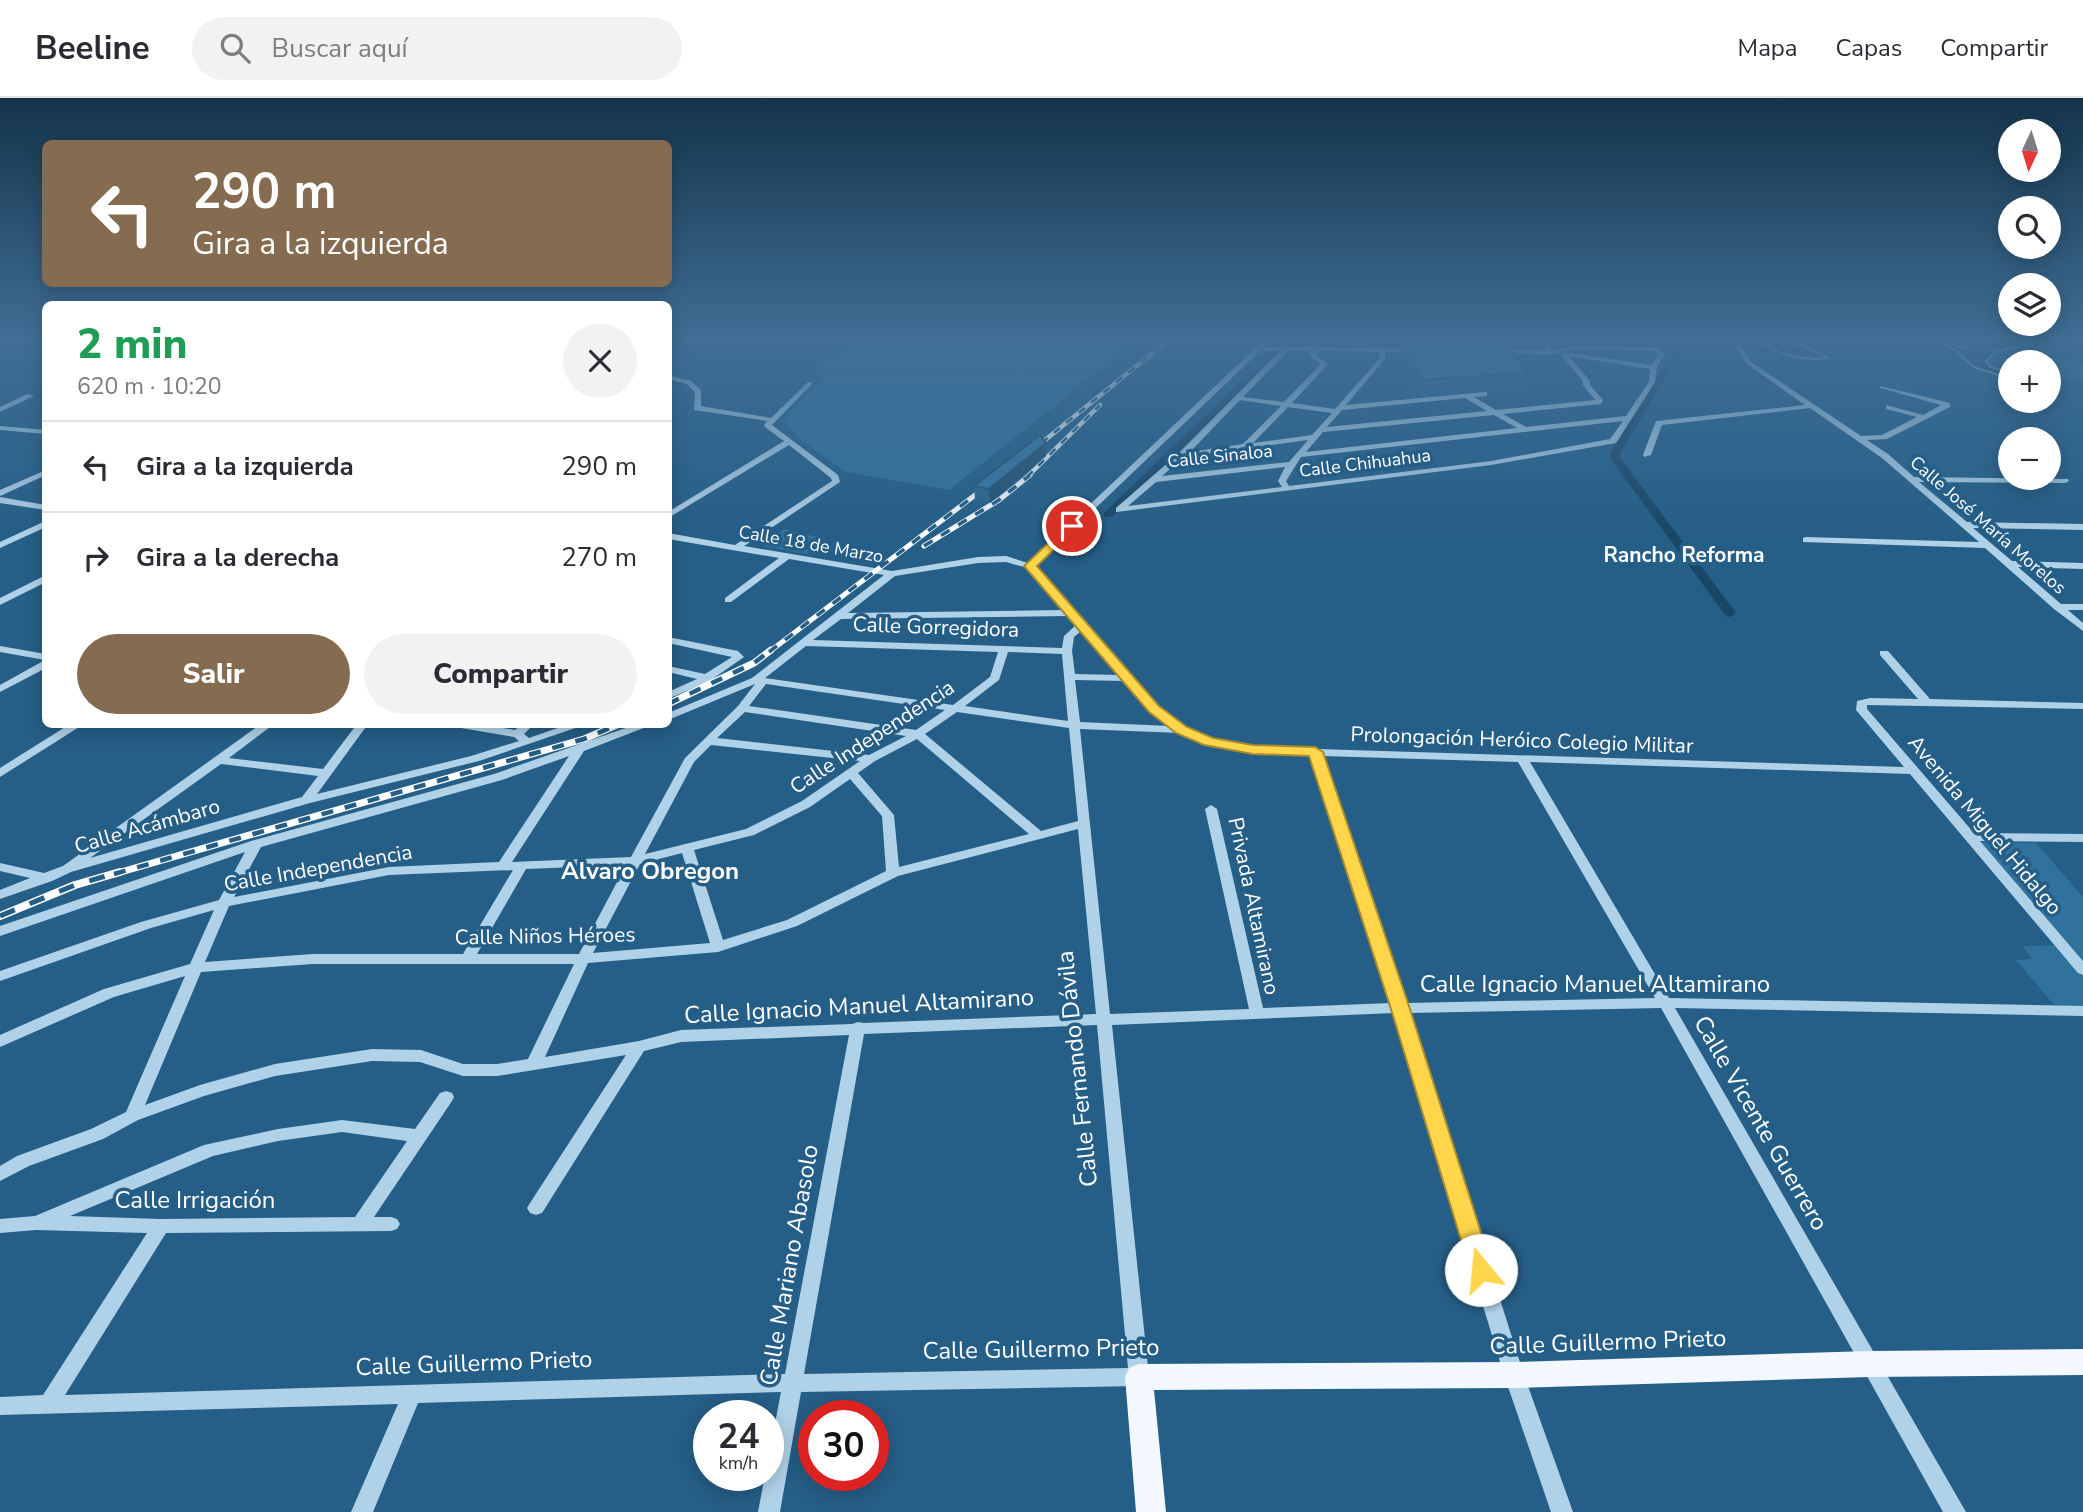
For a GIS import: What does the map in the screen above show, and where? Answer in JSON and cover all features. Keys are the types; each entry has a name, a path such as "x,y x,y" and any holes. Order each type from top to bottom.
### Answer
{"main road":[{"name":"Calle Guillermo Prieto","path":"1139,1377 1514,1375 1870,1364 2083,1362"},
{"name":"Calle Fernando Dávila","path":"1139,1377 1151,1512"}],"street":[{"path":"698,404 697,408 772,420"},
{"path":"737,547 836,482 835,477 787,443 768,425 788,404"},
{"path":"1030,566 1200,404"},
{"path":"1153,480 1182,455 1231,404"},
{"path":"1245,446 1287,404 1338,409 1383,404"},
{"path":"1287,489 1282,481 1291,464 1342,404"},
{"path":"1479,404 1524,430"},
{"path":"1182,455 1317,434 1579,404"},
{"path":"1628,418 1637,404"},
{"name":"Calle José María Morelos","path":"1809,404 1885,456 2083,628"},
{"path":"1861,438 1884,437 1947,405 1943,404"},
{"path":"1647,455 1659,423 1812,406"},
{"path":"1889,407 1923,417"},
{"name":"Calle Sinaloa","path":"1299,455 1628,418"},
{"name":"Calle Chihuahua","path":"1153,480 1119,510 1491,463 1613,440 1628,418"},
{"path":"0,428 42,432"},
{"path":"672,514 787,443"},
{"name":"Calle Sinaloa","path":"1153,480 1291,464"},
{"path":"1,499 42,474"},
{"path":"1910,479 2065,481"},
{"path":"1,499 42,507"},
{"path":"1963,525 2083,527"},
{"path":"0,545 42,526"},
{"name":"Calle 18 de Marzo","path":"672,537 892,574 978,560 1006,559 1030,566"},
{"path":"1806,540 1987,545"},
{"path":"728,600 787,556"},
{"path":"2008,564 2083,566"},
{"name":"Prolongación Heróico Colegio Militar","path":"1030,566 1154,709 1182,730 1210,742 1253,750 1914,771"},
{"path":"672,715 760,680 892,574"},
{"path":"0,602 42,580"},
{"path":"2057,607 2083,607"},
{"path":"839,616 1071,613"},
{"path":"1067,651 1069,636 1082,625"},
{"path":"672,641 734,653 738,660 672,694"},
{"name":"Calle Gorregidora","path":"805,643 1067,651"},
{"name":"Calle Independencia","path":"0,976 146,925 224,903 389,872 635,861 750,832 806,804 958,706 995,678 1004,648"},
{"path":"0,649 42,656"},
{"name":"Calle Fernando Dávila","path":"1067,651 1101,1018 1139,1377"},
{"path":"1884,653 1927,702 2083,706"},
{"path":"0,689 42,665"},
{"path":"672,670 707,678"},
{"path":"1070,677 1127,678"},
{"path":"760,680 958,706 1074,725 1182,730"},
{"path":"533,1065 583,960 689,760 742,708 760,680"},
{"name":"Avenida Miguel Hidalgo","path":"1927,702 1861,703 1862,710 2083,970"},
{"path":"742,708 918,734 1038,835"},
{"path":"0,773 73,728"},
{"path":"66,869 263,728"},
{"path":"306,800 360,728"},
{"path":"474,728 523,738 527,728"},
{"name":"Calle Acámbaro","path":"0,895 66,869 306,800 474,758 523,738 565,728"},
{"path":"0,931 256,844 498,777 638,728"},
{"path":"709,741 871,760"},
{"path":"503,866 578,751"},
{"path":"1315,752 1400,1009 1514,1375 1562,1512"},
{"path":"218,760 327,773"},
{"name":"Calle Vicente Guerrero","path":"1523,760 1955,1512"},
{"path":"852,774 888,814 893,873"},
{"name":"Privada Altamirano","path":"1211,808 1257,1013"},
{"name":"Calle Niños Héroes","path":"0,1041 109,993 195,968 313,959 583,960 718,947 792,923 893,873 1082,824"},
{"path":"1968,837 2083,838"},
{"path":"132,1116 224,903 256,844"},
{"path":"687,849 718,947"},
{"path":"468,958 522,865"},
{"path":"0,867 47,878"},
{"name":"Calle Ignacio Manuel Altamirano","path":"0,1174 23,1161 97,1134 132,1116 200,1091 275,1070 372,1055 421,1056 463,1070 497,1070 639,1047 681,1036 858,1027 1400,1009 1665,1003 2083,1011"},
{"name":"Calle Mariano Abasolo","path":"769,1512 858,1027"},
{"path":"536,1208 639,1047"},
{"path":"359,1224 446,1097"},
{"path":"36,1223 210,1150 278,1135 342,1126 419,1136"},
{"name":"Calle Irrigación","path":"0,1226 36,1223 161,1226 391,1224"},
{"path":"49,1403 161,1226"},
{"name":"Calle Guillermo Prieto","path":"0,1406 792,1383 1139,1377"},
{"path":"362,1512 412,1395"}],"shaded area":[{"path":"799,404 1057,404 949,490 846,472 802,441 783,421"},
{"path":"784,529 826,539 807,554 762,546"},
{"path":"1981,842 2036,843 2083,897 2083,961"},
{"path":"2061,945 2083,972 2083,1007 2055,1006 2016,960 2033,959 2022,946"}],"building":[{"path":"1040,435 1046,443 989,489 974,486"}],"waterway":[{"path":"1108,515 1223,404"},
{"path":"1645,404 1615,453 1615,458 1730,613"}],"railway":[{"path":"1029,453 1090,404"},
{"path":"1027,477 1100,405"},
{"path":"924,546 999,500 1030,475"},
{"path":"769,652 991,483"},
{"path":"672,702 754,663 771,650"},
{"path":"114,874 584,739 610,728"},
{"path":"0,916 75,885 120,872"}],"district":[{"name":"Rancho Reforma","path":"1684,555"},
{"name":"Alvaro Obregon","path":"650,871"}],"route":[{"path":"1072,526 1030,566 1154,709 1182,730 1210,742 1253,750 1315,752 1400,1009 1481,1270"}]}
